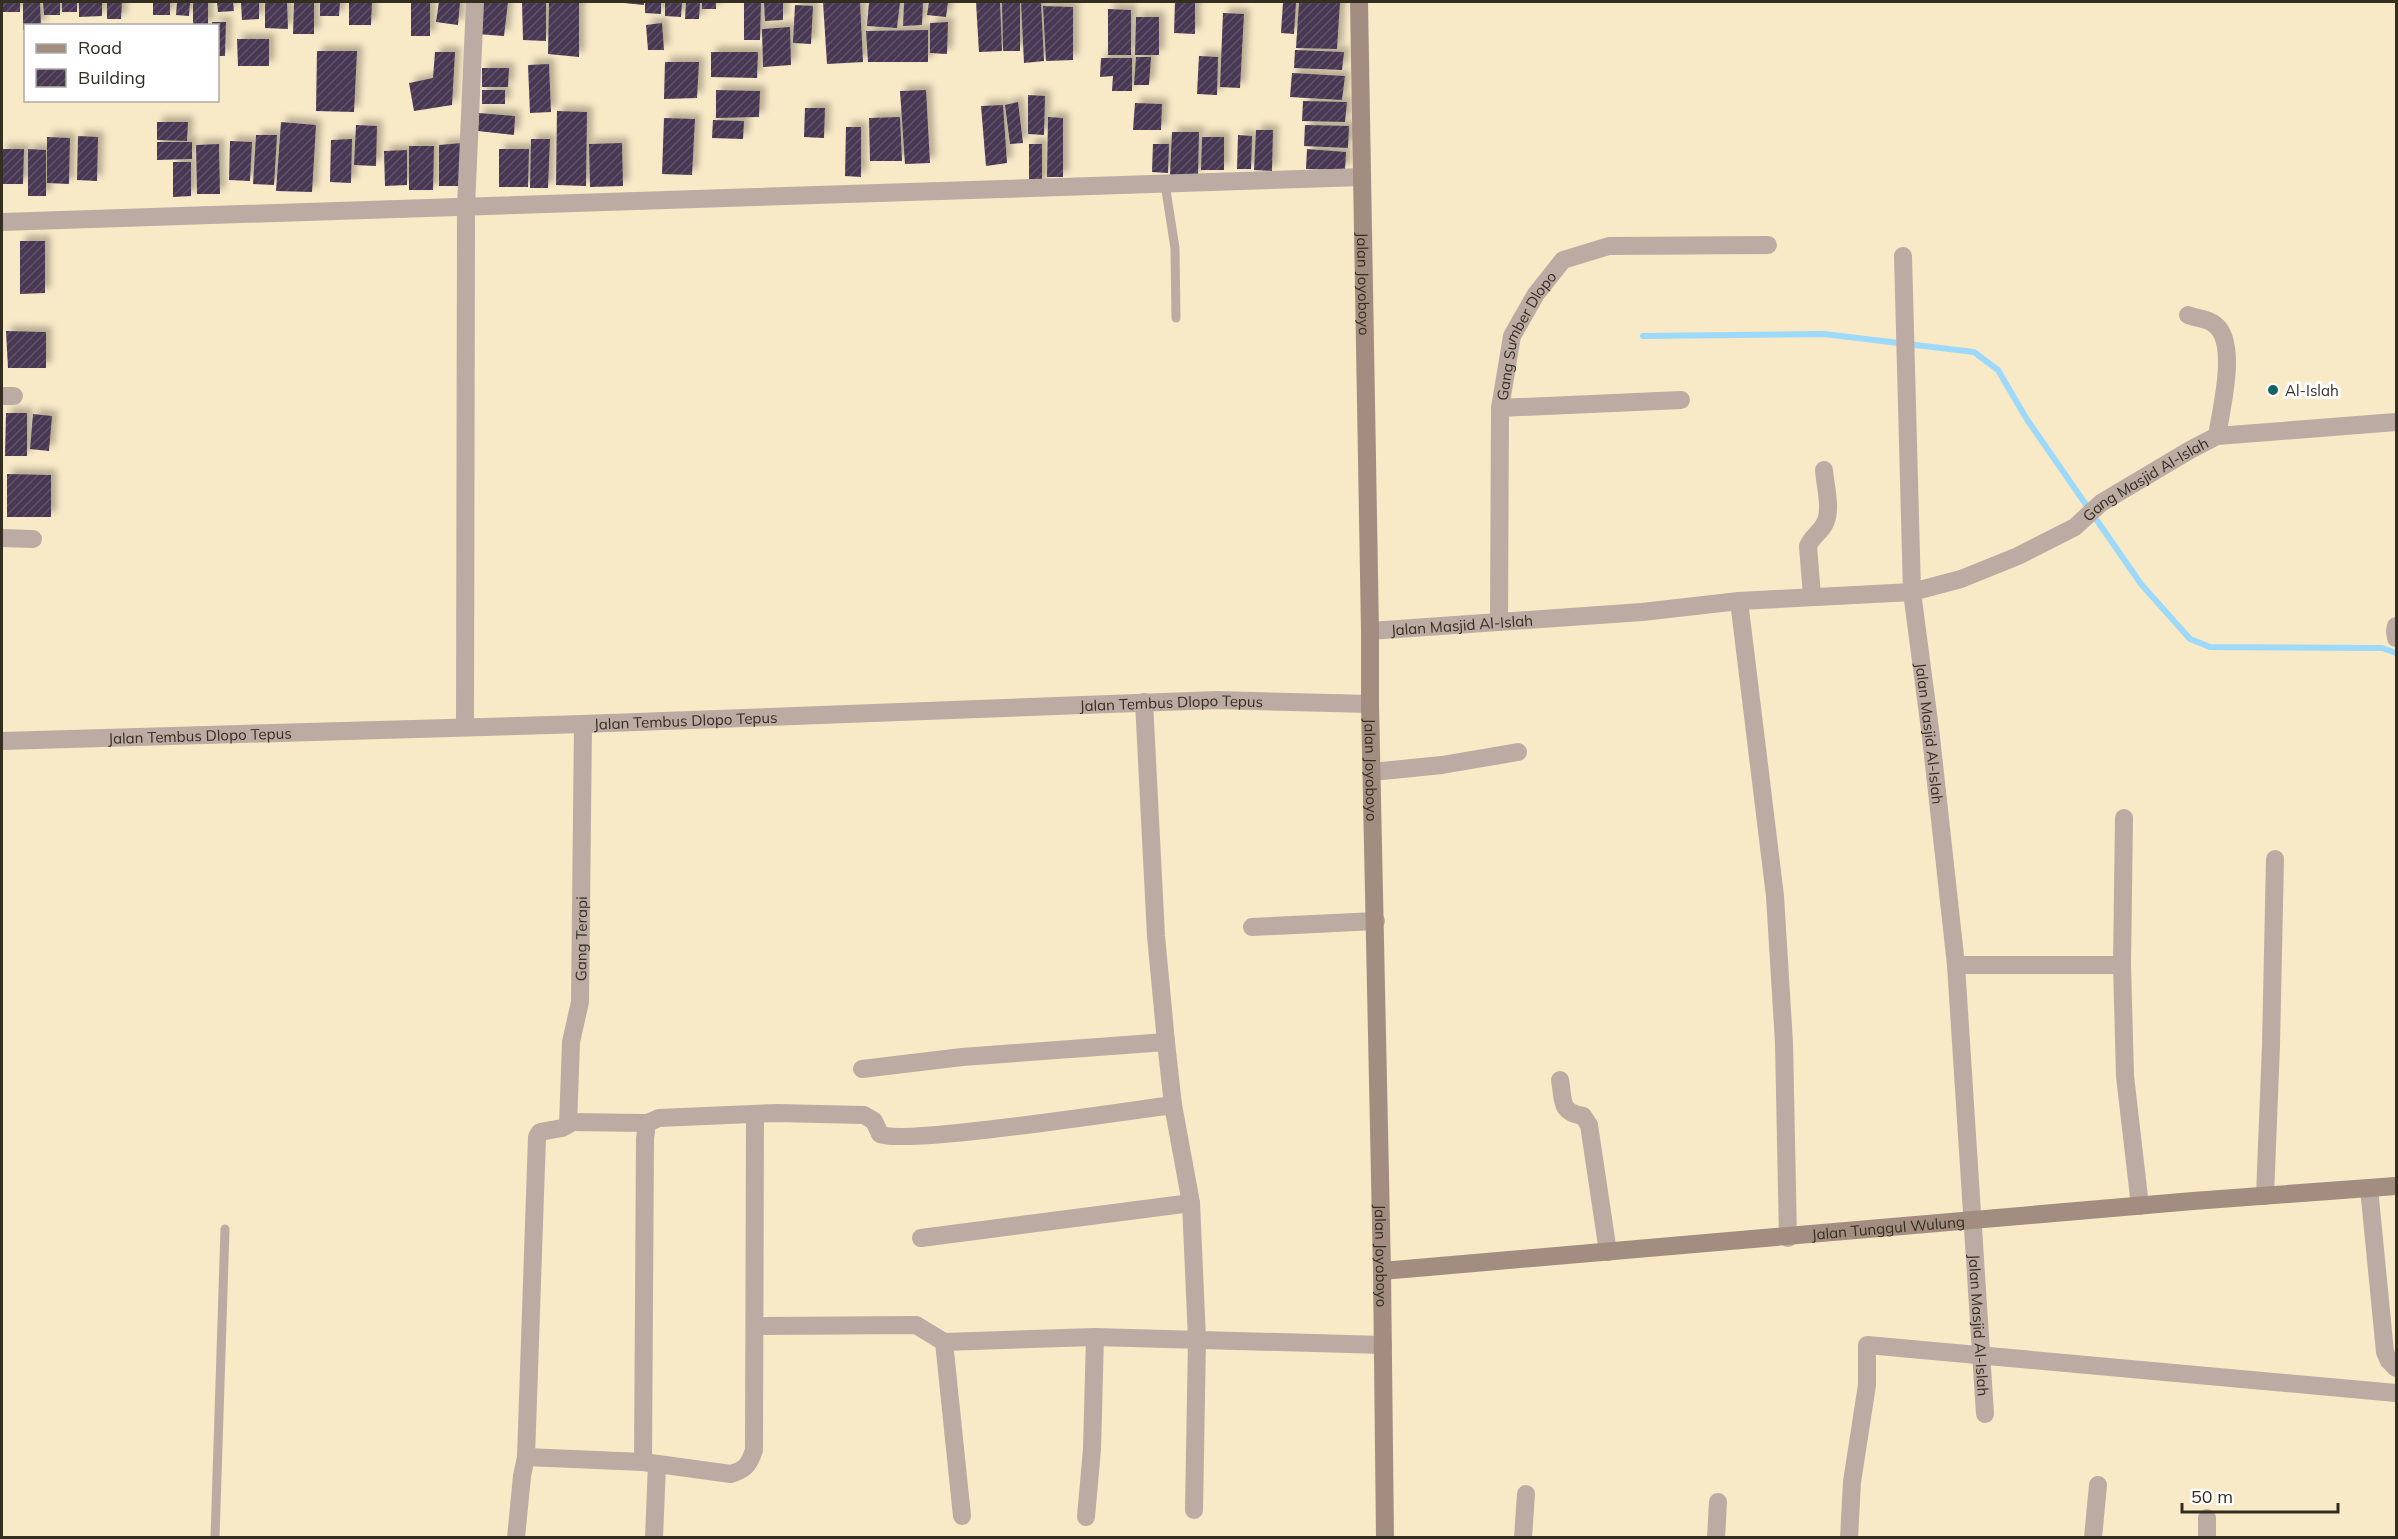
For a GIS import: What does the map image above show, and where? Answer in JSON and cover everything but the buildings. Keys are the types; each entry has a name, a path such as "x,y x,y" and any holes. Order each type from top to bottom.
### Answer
{"main road":[{"name":"Jalan Joyoboyo","path":"1359,2 1385,1538"},
{"name":"Jalan Tunggul Wulung","path":"1382,1271 2397,1186"}],"street":[{"path":"465,726 466,207 475,2"},
{"path":"2,222 1362,177"},
{"name":"Gang Sumber Dlopo","path":"1499,622 1500,408 1512,336 1536,294 1563,260 1608,246 1768,245"},
{"path":"1903,256 1912,592"},
{"path":"2188,315 2214,323 2225,338 2228,358 2217,436"},
{"path":"1500,408 1681,400"},
{"name":"Gang Masjid Al-Islah","path":"1912,592 1971,576 2019,556 2075,526 2101,503 2217,436 2397,422"},
{"path":"1812,596 1808,546 1828,517 1824,470"},
{"path":"2,538 33,538"},
{"name":"Jalan Masjid Al-Islah","path":"1370,631 1642,612 1739,601 1912,592 1931,737 1956,965 1986,1414"},
{"path":"1739,601 1774,896 1784,1043 1788,1238"},
{"path":"2397,626 2395,631 2397,639"},
{"name":"Jalan Tembus Dlopo Tepus","path":"2,741 583,724 1217,700 1370,704"},
{"path":"1144,702 1156,936 1173,1105 1191,1203 1197,1339 1194,1510"},
{"name":"Gang Terapi","path":"569,1122 571,1042 580,995 583,724"},
{"path":"1372,772 1442,765 1518,752"},
{"path":"2124,818 2122,965 2125,1076 2140,1206"},
{"path":"2265,1196 2275,859"},
{"path":"1252,927 1376,921"},
{"path":"1956,965 2122,965"},
{"path":"862,1069 962,1057 1166,1042"},
{"path":"1560,1080 1566,1109 1570,1114 1583,1116 1589,1125 1608,1252"},
{"path":"516,1538 526,1456 537,1137 540,1132 562,1128 569,1122 647,1123 659,1118 776,1113 864,1115 874,1121 880,1134 890,1137 938,1135 1173,1105"},
{"path":"526,1456 650,1463 731,1474 744,1469 750,1463 754,1450 756,1114"},
{"path":"647,1123 645,1139 650,1463 654,1538"},
{"path":"2369,1188 2385,1352 2389,1361 2397,1368"},
{"path":"921,1238 1191,1203"},
{"path":"755,1326 916,1325 944,1342 1095,1337 1383,1345"},
{"path":"1086,1517 1092,1449 1095,1337"},
{"path":"944,1342 962,1516"},
{"path":"1849,1538 1852,1482 1867,1385 1866,1345 2397,1393"},
{"path":"2093,1538 2098,1485"},
{"path":"1523,1538 1526,1494"},
{"path":"1716,1538 1718,1502"},
{"path":"2207,1518 2207,1538"}],"lane":[{"path":"1165,184 1175,248 1176,318"},
{"path":"215,1538 225,1229"}],"waterway":[{"path":"1643,336 1824,334 1974,352 1998,370 2026,418 2141,584 2190,639 2210,647 2382,648 2396,653"}],"place":[{"name":"Al-Islah","path":"2273,390"}]}
